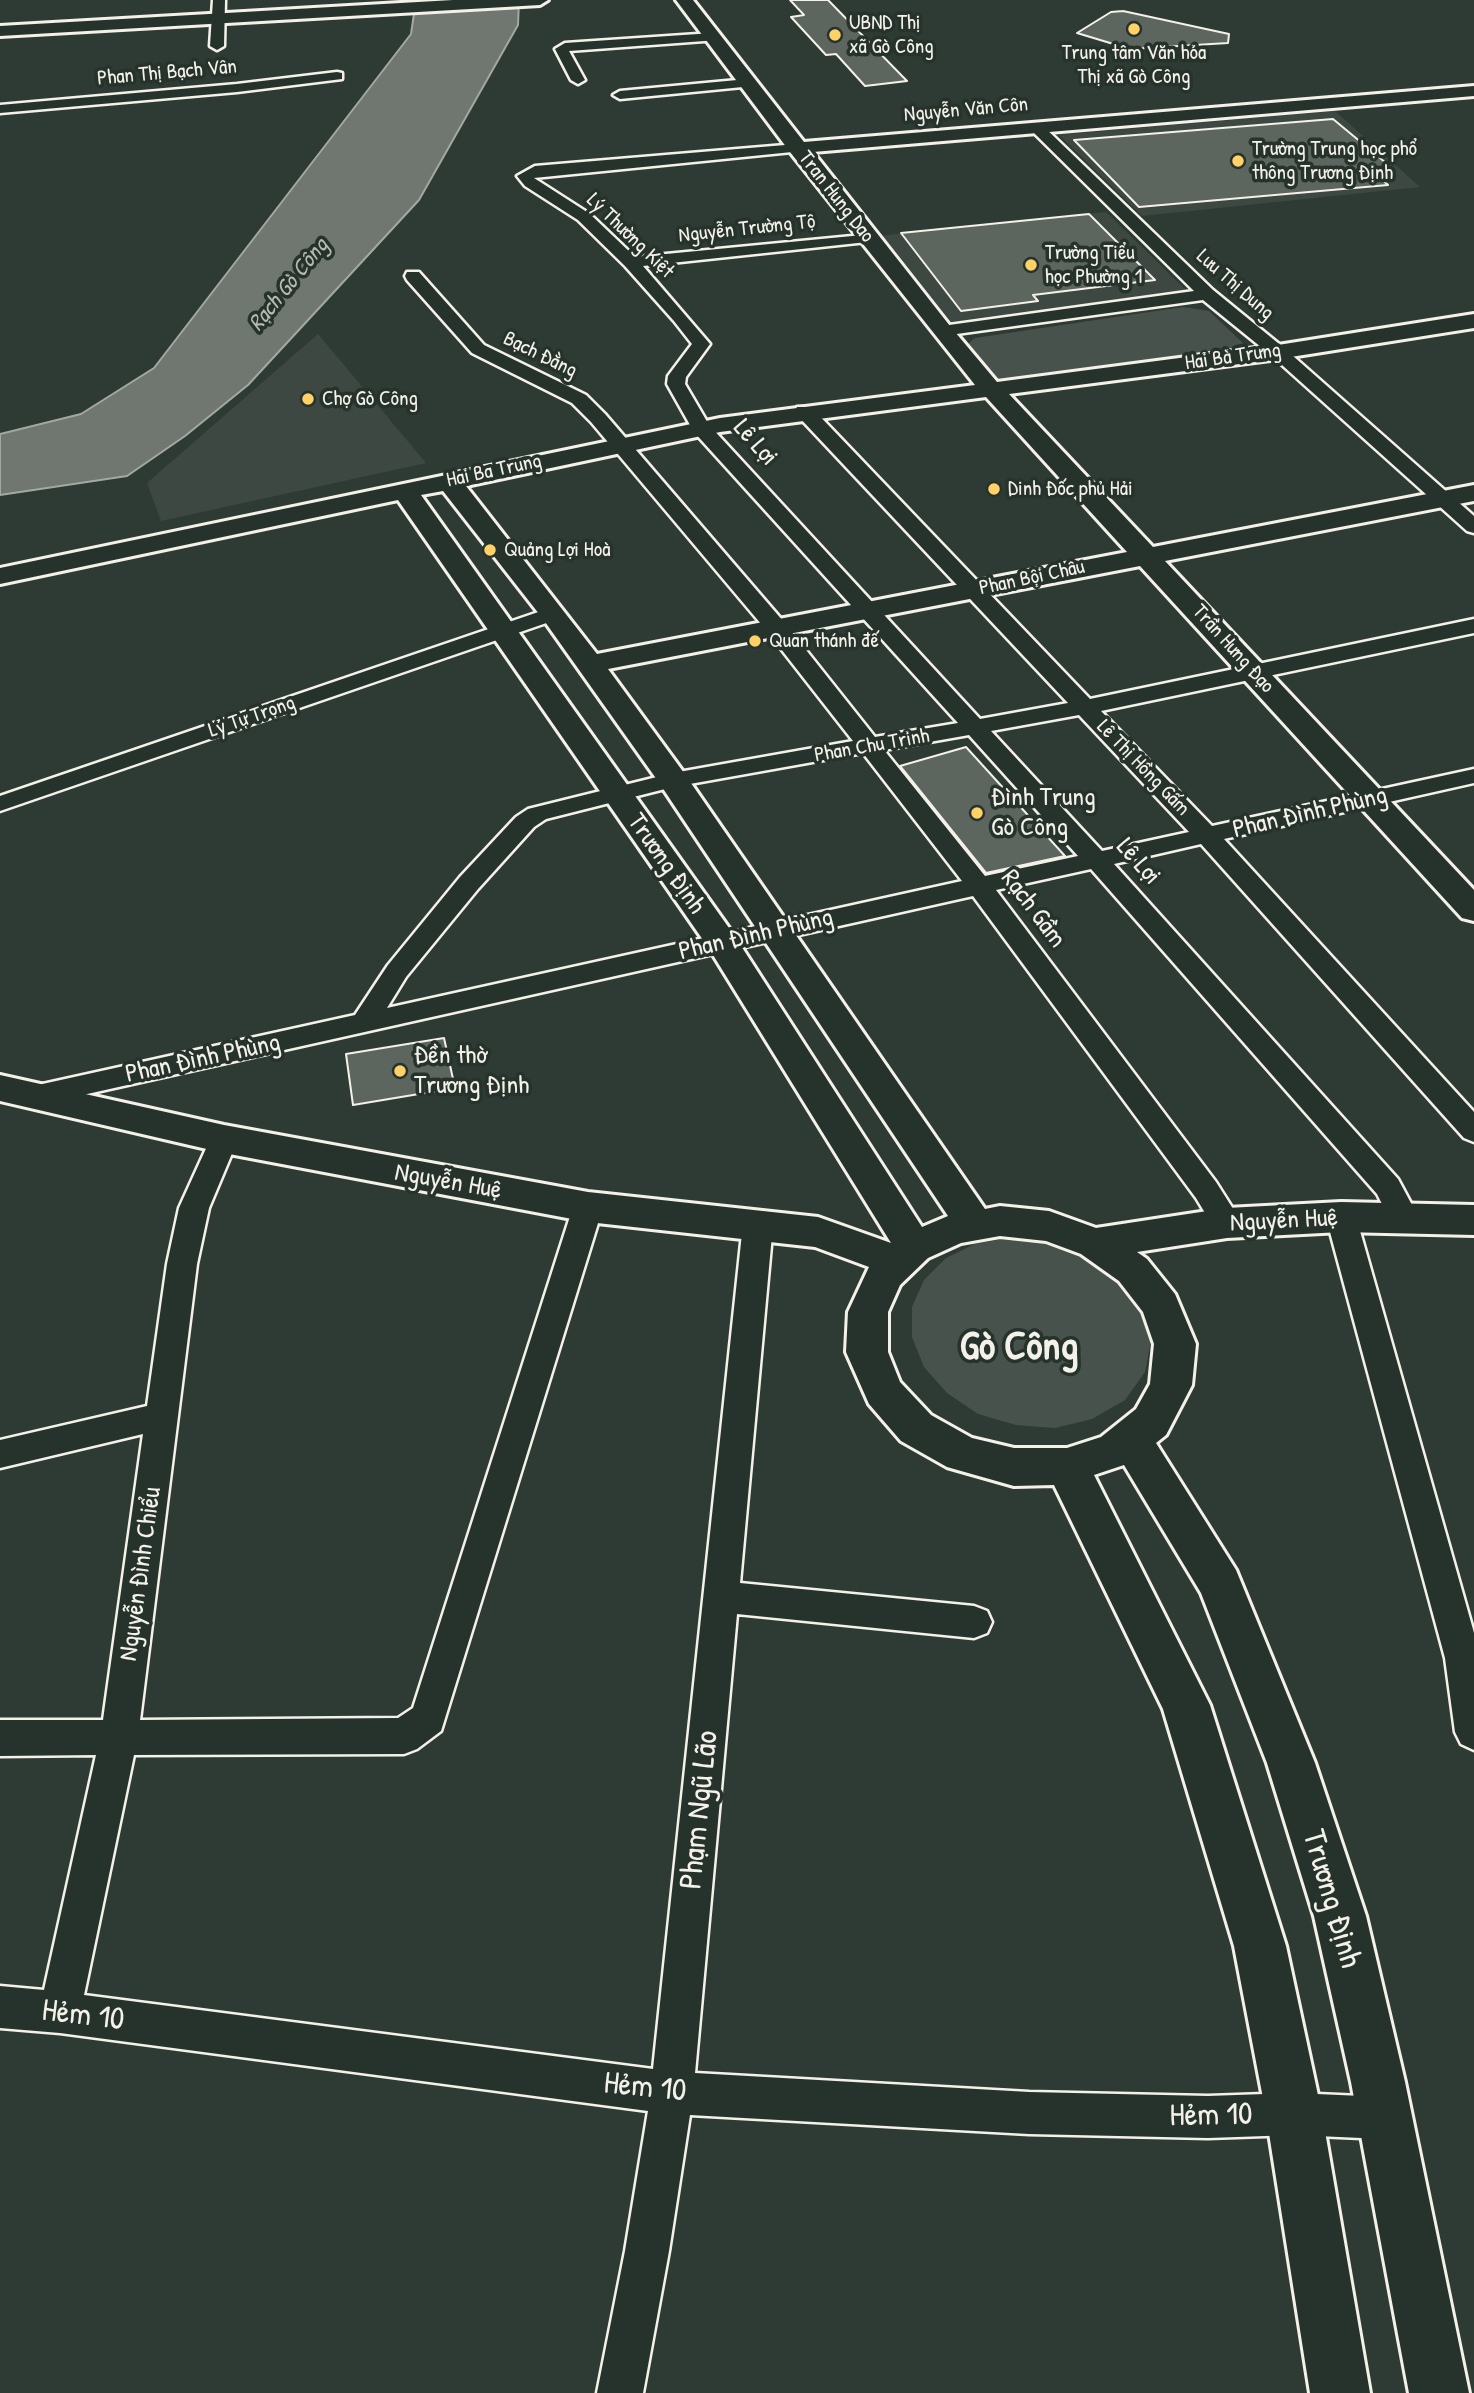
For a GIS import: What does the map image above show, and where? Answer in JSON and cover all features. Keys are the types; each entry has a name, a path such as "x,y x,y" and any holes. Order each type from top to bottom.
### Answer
{"street":[{"path":"216,46 219,0"},
{"path":"0,32 540,0"},
{"name":"Tran Hung Dao","path":"684,0 867,237 992,390"},
{"path":"578,80 563,52 565,47 713,37"},
{"name":"Phan Thị Bạch Vân","path":"0,109 337,76"},
{"path":"620,95 748,83"},
{"name":"Nguyễn Văn Côn","path":"797,148 1474,92"},
{"name":"Lưu Thị Dung","path":"1036,127 1207,294 1278,352 1474,527"},
{"name":"Lý Thường Kiệt","path":"701,428 676,384 677,376 701,344 631,262 584,217 530,183 525,176 535,171 797,148"},
{"name":"Nguyễn Trường Tộ","path":"631,262 867,237"},
{"name":"Bạch Đằng","path":"413,275 478,349 579,399 620,444"},
{"path":"942,331 1207,294"},
{"name":"Hai Bà Trưng","path":"992,390 1278,352 1474,321"},
{"name":"Hai Ba Trung","path":"0,576 701,428 804,411 992,390"},
{"name":"Trần Hưng Đạo","path":"992,390 1148,555 1474,910"},
{"name":"Lê Thị Hồng Gấm","path":"804,411 1208,837 1474,1131"},
{"name":"Lê Lợi","path":"701,428 1098,862 1388,1186 1405,1220"},
{"name":"Rạch Gầm","path":"620,444 775,626 980,887 1198,1178 1227,1223"},
{"name":"Trương Định","path":"450,481 554,613 673,780 975,1225"},
{"name":"Trương Định","path":"405,491 722,943 906,1255"},
{"name":"Phan Bội Châu","path":"590,664 775,626 1474,493"},
{"name":"Lý Tự Trọng","path":"0,804 554,613"},
{"name":"Phan Chu Trinh","path":"364,1023 397,971 469,883 525,822 537,814 673,780 1085,707 1474,626"},
{"name":"Phan Đình Phùng","path":"38,1095 773,930 1098,862 1474,776"},
{"name":"Nguyễn Huệ","path":"0,1088 224,1139 588,1207 818,1232 906,1255"},
{"name":"Nguyễn Đình Chiểu","path":"60,2012 119,1737 183,1264 194,1208 224,1139"},
{"path":"0,1738 404,1736 428,1719 588,1207"},
{"path":"1341,1217 1469,1659 1474,1732"},
{"name":"Nguyễn Huệ","path":"1095,1242 1227,1223 1341,1217 1474,1220"},
{"path":"1000,1221 1049,1226 1095,1242 1133,1270 1161,1305 1175,1344 1171,1385 1151,1422 1115,1450 1067,1466 1014,1467 962,1454 916,1428 884,1392 867,1352 868,1312 884,1276 906,1255 954,1229 1000,1221"},
{"name":"Phạm Ngũ Lão","path":"620,2393 648,2251 672,2093 758,1224"},
{"path":"0,1454 162,1416"},
{"name":"Trương Định","path":"1130,1438 1220,1584 1291,1763 1340,1916 1439,2393"},
{"path":"1067,1466 1186,1705 1261,1946 1294,2114 1340,2393"},
{"path":"722,1597 974,1622"},
{"name":"Hẻm 10","path":"0,2007 60,2012 672,2093 1029,2113 1208,2117 1294,2114 1384,2118"}],"shaded area":[{"name":"Trường Trung học phổ thông Trương Định","path":"1335,111 1420,187 1142,216 1059,135"},
{"name":"Trường Tiểu học Phường 1","path":"1106,212 1191,295 955,330 878,236"},
{"path":"1183,307 1209,311 1247,347 1235,358 1012,386 994,381 965,346 975,338"},
{"name":"Chợ Gò Công","path":"318,334 426,463 161,521 147,483"},
{"path":"1013,1237 1053,1241 1090,1255 1122,1278 1143,1307 1151,1340 1145,1372 1125,1400 1092,1419 1055,1428 1016,1425 978,1414 947,1393 924,1367 912,1337 912,1307 924,1280 946,1258 975,1244"}],"water":[{"name":"Rạch Gò Công","path":"416,0 519,0 518,25 419,200 248,385 185,436 127,476 0,495 0,434 81,414 154,368 411,34"}],"building":[{"name":"UBND Thị xã Gò Công","path":"790,0 828,0 907,81 865,86 836,54 826,55 791,17 804,15"},
{"name":"Trung tâm Văn hóa Thị xã Gò Công","path":"1123,11 1229,34 1228,43 1130,49 1077,33 1111,12"},
{"name":"Trường Trung học phổ thông Trương Định","path":"1333,119 1392,168 1372,170 1388,185 1139,207 1074,140"},
{"name":"Trường Tiểu học Phường 1","path":"1089,214 1155,280 1033,295 1038,301 961,311 901,233"},
{"name":"Đình Trung Gò Công","path":"966,747 1065,856 986,873 900,766"},
{"name":"Đền thờ Trương Định","path":"444,1038 455,1088 353,1105 346,1054"}],"place":[{"name":"Trung tâm Văn hóa Thị xã Gò Công","path":"1134,29"},
{"name":"UBND Thị xã Gò Công","path":"835,35"},
{"name":"Trường Trung học phổ thông Trương Định","path":"1238,161"},
{"name":"Trường Tiểu học Phường 1","path":"1031,265"},
{"name":"Chợ Gò Công","path":"308,399"},
{"name":"Dinh Đốc phủ Hải","path":"994,489"},
{"name":"Quảng Lợi Hoà","path":"490,550"},
{"name":"Quan thánh đế","path":"755,641"},
{"name":"Đình Trung Gò Công","path":"977,813"},
{"name":"Đền thờ Trương Định","path":"400,1071"}],"district":[{"name":"Gò Công","path":"1019,1348"}]}
